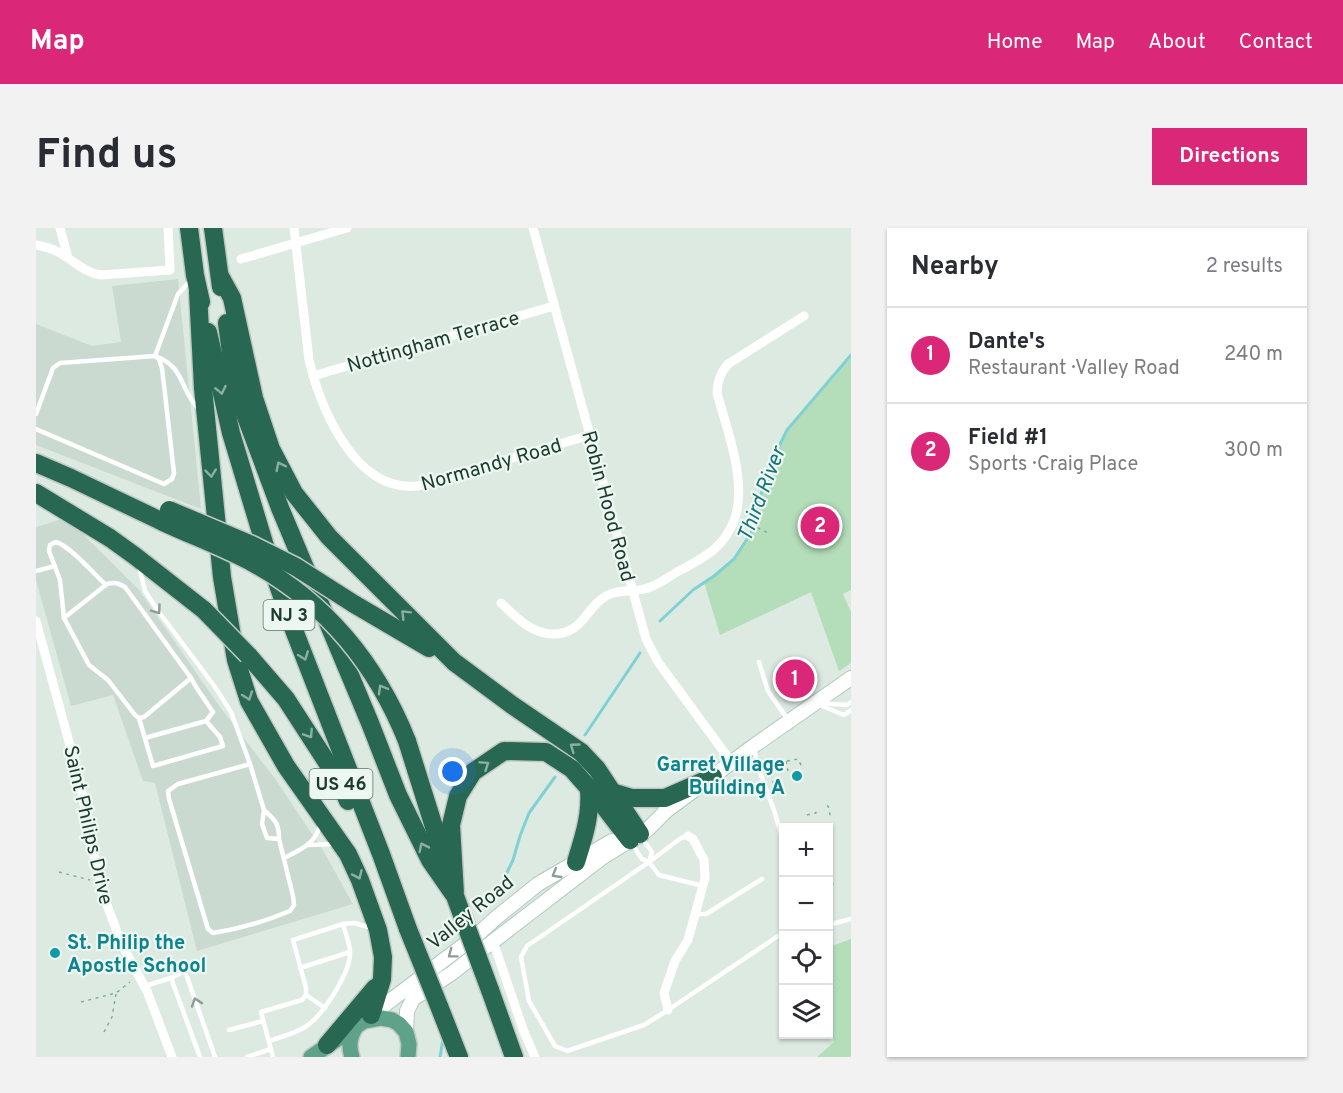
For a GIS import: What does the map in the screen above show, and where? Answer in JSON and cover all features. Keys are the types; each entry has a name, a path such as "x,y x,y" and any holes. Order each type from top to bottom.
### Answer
{"highway":[{"name":"NJ 3","path":"189,228 197,284 231,433 268,556 408,929"},
{"name":"NJ 3","path":"213,228 232,362 242,406 280,508 398,795 430,860 455,896"},
{"path":"220,276 232,298 254,398 271,449 294,493 329,537 454,662 581,752 597,769 612,792 632,834"},
{"path":"197,284 206,415 222,577 236,660 249,701 286,766 343,846 360,880 378,930 383,957 382,979 364,1020"},
{"path":"39,464 166,516 252,545 287,562 454,662"},
{"name":"US 46","path":"36,493 110,538 204,610 248,655 286,699 340,784 408,929 459,1057"},
{"path":"166,516 253,563 291,587 341,632 368,666 390,702 407,741 455,896 514,1057"},
{"path":"455,896 451,825 458,796 473,772 504,751 546,752 572,769 632,834"},
{"path":"612,792 633,798 665,798 713,777"},
{"path":"576,862 588,822 589,789"},
{"path":"327,1045 382,979"}],"main road":[{"name":"Valley Road","path":"406,1032 407,1011 413,999 452,973 603,857 632,834 645,820 663,813 851,678"},
{"name":"Valley Road","path":"311,1057 477,935 538,884 632,834"},
{"path":"352,1057 349,1048 352,1033 364,1020 381,1018 392,1020 406,1032 409,1044 408,1057"}],"street":[{"path":"60,228 68,258"},
{"path":"36,245 56,250 87,272 101,275 170,270 168,228"},
{"name":"Normandy Road","path":"294,228 309,360 313,376 334,429 374,475 398,485 418,486 590,435"},
{"path":"241,259 347,228"},
{"name":"Robin Hood Road","path":"532,228 646,639 658,662 732,763"},
{"name":"Nottingham Terrace","path":"313,376 554,306"},
{"path":"501,603 526,625 541,632 551,634 570,630 578,626 592,608 607,595 619,591 646,589 712,552 729,532 738,502 738,475 717,393 718,382 728,364 804,316"},
{"name":"Saint Philips Drive","path":"36,621 81,786 90,840 107,905 122,945 144,987 172,1057"},
{"path":"668,1011 664,993 675,961 688,940 705,878 704,860 693,839 688,836"},
{"path":"494,941 524,1032 535,1057"}],"lane":[{"path":"155,356 178,294 197,284"},
{"path":"36,429 164,484 172,479 174,473 162,368 159,359 155,356"},
{"path":"36,414 53,368 60,363 155,356 167,360 179,373 191,401 206,415"},
{"path":"106,585 69,549 56,542 50,545 49,551 60,580 64,618 88,665 108,680 139,718 153,766 223,746 220,736 206,721"},
{"path":"135,556 145,591 231,712 264,810 262,825 267,838 279,839"},
{"path":"36,572 55,566"},
{"path":"64,618 106,585 119,583 125,587 213,712 206,721 145,738"},
{"path":"759,662 768,691 789,721"},
{"path":"139,718 144,717 191,678"},
{"path":"815,703 847,705 851,702"},
{"path":"815,703 844,715 851,710"},
{"path":"755,745 756,762 779,829"},
{"path":"250,764 178,784 168,791 208,929 213,933 279,916 291,911 294,905 294,896 276,820 264,810"},
{"path":"308,845 320,827 320,812"},
{"path":"632,834 652,852 649,862"},
{"path":"632,834 642,859 649,862 659,874 703,885"},
{"path":"688,836 681,838 527,946 521,957 529,1001 555,1047 567,1051 644,1025 778,936"},
{"path":"284,858 308,845 343,846"},
{"path":"695,914 706,914 762,879"},
{"path":"833,924 851,919"},
{"path":"273,1057 261,1012 302,1000 306,995 293,940 354,922 378,930"},
{"path":"269,1041 305,1027 325,1008 348,968 350,952 343,924"},
{"path":"300,968 350,952"},
{"path":"144,987 185,971 215,1057"},
{"path":"171,978 200,1057"},
{"path":"306,995 325,1008"},
{"path":"229,1030 263,1021"},
{"path":"247,1057 271,1050"}],"path":[{"path":"746,522 768,533"},
{"path":"765,759 776,793"},
{"path":"768,766 798,759 802,767"},
{"path":"786,761 788,771"},
{"path":"827,806 831,819"},
{"path":"807,815 816,813 815,810"},
{"path":"59,872 91,880"},
{"path":"81,1002 116,993 131,982"},
{"path":"104,1032 112,1017 116,993"}],"shaded area":[{"path":"178,279 201,509 36,445 36,324 92,346 121,342 112,286"},
{"path":"62,519 81,532 139,590 220,707 276,780 324,852 353,904 197,951 155,783 143,781 113,695 71,706 36,580 36,527"}],"green space":[{"path":"851,355 851,590 843,594 851,612 851,663 839,671 811,592 720,635 704,582 734,559 751,533 767,471 787,430"},
{"path":"851,939 851,1057 817,1057 834,1042 833,946"}],"waterway":[{"name":"Third River","path":"660,621 693,590 734,559 751,533 767,471 787,430 851,355"},
{"name":"Third River","path":"585,735 640,653"},
{"name":"Third River","path":"503,881 513,860 529,813 555,777"},
{"name":"Third River","path":"440,1057 443,1039"}],"place":[{"name":"Field #1","path":"820,526"},
{"name":"Dante's","path":"795,679"},
{"name":"Garret Village Building A","path":"797,776"},
{"name":"St. Philip the Apostle School","path":"55,953"}]}
